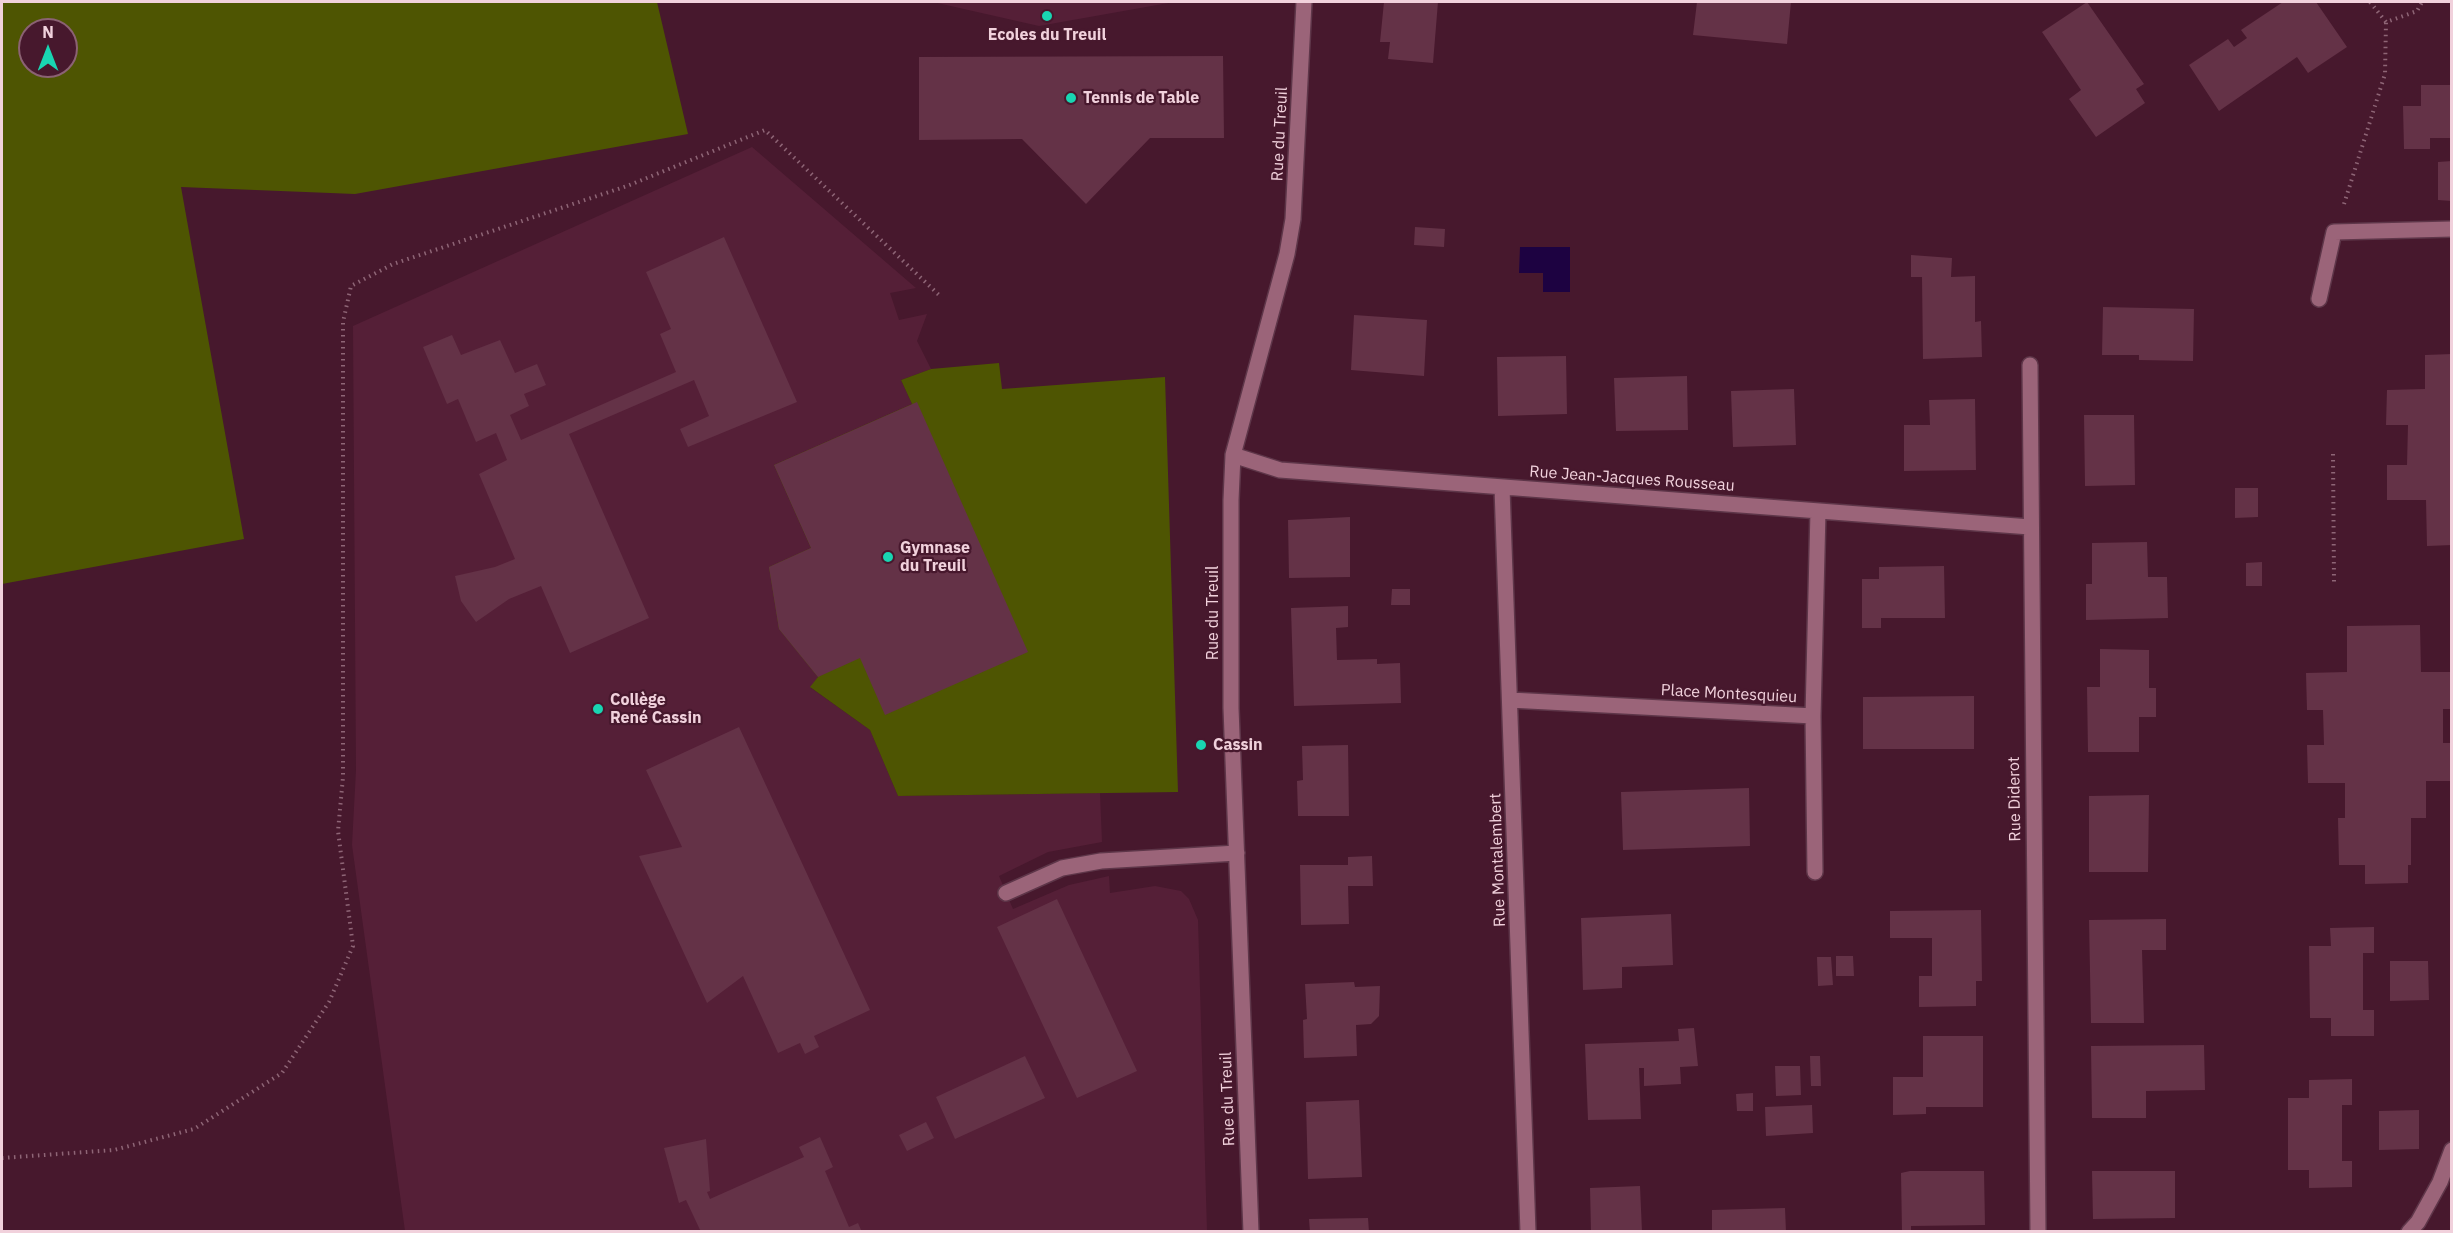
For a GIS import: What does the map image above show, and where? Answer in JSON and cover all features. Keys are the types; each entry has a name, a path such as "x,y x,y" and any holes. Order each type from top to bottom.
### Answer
{"street":[{"name":"Rue du Treuil","path":"1251,1232 1231,708 1233,455 1287,254 1293,219 1304,2"},
{"path":"2319,299 2334,232 2451,229"},
{"name":"Rue Diderot","path":"2030,365 2038,1232"},
{"name":"Rue Jean-Jacques Rousseau","path":"1233,455 1280,470 2030,527"},
{"name":"Rue Montalembert","path":"1502,488 1528,1232"},
{"name":"Place Montesquieu","path":"1510,700 1813,716 1818,511"},
{"path":"1813,716 1815,872"},
{"path":"1005,893 1062,868 1101,861 1237,853"},
{"path":"2409,1232 2418,1222 2440,1182 2451,1150"}],"path":[{"path":"2334,232 2385,74 2386,22 2370,2"},
{"path":"2386,22 2417,11 2422,2"},
{"path":"2,1158 114,1150 194,1129 282,1073 329,1002 353,946 338,831 343,777 343,322 351,286 393,264 627,186 765,130 939,295"},
{"path":"2333,454 2334,582"}],"shaded area":[{"name":"Ecoles du Treuil","path":"933,2 1174,2 1039,26"},
{"name":"Collège René Cassin","path":"752,147 916,288 890,293 899,320 927,314 917,341 931,369 901,380 912,404 774,465 811,548 818,677 811,688 870,730 898,796 1100,793 1102,842 1048,852 999,876 1013,909 1069,885 1109,876 1110,893 1155,886 1181,891 1189,899 1198,920 1207,1231 405,1231 352,845 356,770 353,326"},
{"path":"1520,247 1570,247 1570,292 1543,292 1543,273 1519,273"}],"green space":[{"path":"2,2 657,2 688,134 355,194 181,187 244,539 2,584"},
{"path":"999,363 1002,389 1165,377 1178,792 898,796 870,730 810,687 818,677 779,629 769,567 811,548 774,465 912,404 901,380 931,369"}],"building":[{"path":"1384,2 1438,2 1433,63 1388,59 1390,42 1380,42"},
{"path":"1697,2 1791,2 1787,44 1693,35"},
{"path":"2087,2 2144,84 2136,89 2145,103 2096,137 2069,99 2081,90 2042,32"},
{"path":"2283,2 2316,2 2347,47 2308,73 2297,57 2219,111 2189,65 2228,39 2234,47 2247,38 2241,30"},
{"name":"Tennis de Table","path":"1223,56 1224,138 1150,138 1086,204 1022,139 919,140 919,57"},
{"path":"2421,85 2452,85 2452,138 2430,138 2430,149 2404,149 2403,106 2421,106"},
{"path":"2452,161 2452,201 2438,200 2438,162"},
{"path":"1415,227 1445,229 1444,247 1414,245"},
{"path":"724,237 797,402 688,447 680,429 709,416 694,380 569,434 649,618 570,653 541,586 509,599 476,622 461,601 455,576 495,567 515,559 479,474 507,460 496,433 476,442 458,399 447,404 423,347 452,335 461,355 500,340 515,373 537,364 546,385 524,394 529,406 510,415 521,440 676,372 660,334 671,329 646,272"},
{"path":"1911,255 1952,258 1951,277 1975,276 1975,322 1981,321 1982,357 1923,359 1922,277 1911,277"},
{"path":"2103,307 2194,309 2193,361 2139,360 2139,355 2102,355"},
{"path":"1354,315 1427,320 1424,376 1351,370"},
{"path":"2452,354 2452,545 2427,546 2426,500 2387,500 2387,465 2407,465 2408,425 2386,425 2387,390 2425,389 2425,355"},
{"path":"1566,356 1567,414 1498,416 1497,357"},
{"path":"1687,376 1688,430 1616,431 1614,378"},
{"path":"1794,389 1796,445 1733,447 1731,391"},
{"path":"1975,399 1976,470 1904,471 1904,425 1930,425 1929,400"},
{"name":"Gymnase du Treuil","path":"917,402 1028,652 885,715 860,658 818,677 779,629 769,567 811,548 774,465"},
{"path":"2084,415 2134,415 2135,485 2085,486"},
{"path":"2235,488 2258,488 2258,517 2235,518"},
{"path":"1350,517 1350,577 1289,578 1288,520"},
{"path":"2147,542 2148,577 2167,577 2168,618 2086,620 2086,584 2092,584 2092,543"},
{"path":"2262,562 2262,586 2246,586 2246,563"},
{"path":"1944,566 1945,618 1881,618 1881,628 1862,628 1862,579 1879,579 1879,567"},
{"path":"1392,589 1410,589 1410,605 1391,605"},
{"path":"1348,606 1348,627 1336,628 1337,660 1377,659 1377,664 1400,663 1401,703 1294,706 1291,608"},
{"path":"2420,625 2421,672 2452,672 2452,709 2443,709 2443,743 2452,743 2452,781 2426,781 2426,818 2411,818 2411,865 2408,865 2408,883 2365,884 2365,865 2339,865 2338,818 2345,818 2345,783 2308,783 2307,745 2324,745 2323,710 2307,710 2306,673 2347,672 2347,626"},
{"path":"2100,649 2149,650 2149,688 2156,688 2156,717 2139,717 2139,752 2088,752 2087,687 2100,687"},
{"path":"1974,696 1974,749 1863,749 1863,697"},
{"path":"739,727 870,1010 814,1036 819,1047 805,1054 800,1043 778,1053 743,976 707,1003 639,856 682,847 646,770"},
{"path":"1348,745 1349,816 1298,816 1297,781 1303,780 1302,746"},
{"path":"1749,788 1750,846 1623,850 1621,792"},
{"path":"2149,795 2148,872 2089,872 2089,796"},
{"path":"1372,856 1373,886 1348,886 1349,924 1301,925 1300,865 1348,865 1348,857"},
{"path":"1057,899 1137,1071 1077,1098 997,927"},
{"path":"1981,910 1982,981 1976,981 1976,1006 1919,1007 1919,976 1932,976 1932,938 1890,938 1890,911"},
{"path":"1671,914 1673,965 1622,967 1622,988 1583,990 1581,918"},
{"path":"2166,919 2166,950 2142,950 2144,1023 2091,1023 2089,920"},
{"path":"2374,927 2374,953 2363,953 2363,1010 2374,1010 2374,1036 2331,1036 2331,1018 2310,1018 2309,946 2331,946 2330,928"},
{"path":"1836,956 1853,956 1854,976 1836,976"},
{"path":"1817,957 1831,957 1833,985 1818,986"},
{"path":"2390,961 2428,961 2429,1000 2390,1001"},
{"path":"1354,982 1355,987 1380,986 1379,1016 1371,1024 1356,1025 1357,1056 1304,1058 1303,1020 1307,1019 1305,984"},
{"path":"1694,1028 1698,1066 1680,1067 1681,1084 1644,1086 1644,1068 1639,1068 1641,1119 1588,1120 1585,1044 1679,1041 1678,1029"},
{"path":"1923,1036 1983,1036 1983,1107 1926,1107 1926,1114 1893,1115 1893,1077 1923,1077"},
{"path":"2204,1045 2205,1090 2146,1091 2146,1118 2092,1118 2091,1046"},
{"path":"1025,1056 1045,1098 955,1139 936,1097"},
{"path":"1810,1056 1820,1056 1821,1086 1811,1086"},
{"path":"1775,1066 1800,1066 1801,1095 1776,1096"},
{"path":"2352,1079 2352,1105 2342,1105 2342,1161 2352,1161 2352,1187 2309,1188 2309,1170 2288,1170 2288,1098 2309,1098 2309,1080"},
{"path":"1753,1093 1753,1111 1737,1111 1736,1094"},
{"path":"1359,1100 1362,1177 1308,1179 1306,1102"},
{"path":"1812,1105 1813,1133 1766,1136 1765,1107"},
{"path":"2419,1110 2419,1149 2379,1150 2379,1111"},
{"path":"926,1122 934,1138 907,1151 899,1135"},
{"path":"820,1137 833,1167 825,1171 849,1227 858,1223 862,1232 701,1232 686,1200 679,1203 664,1148 706,1139 710,1191 707,1192 710,1199 804,1157 799,1147"},
{"path":"1984,1171 1985,1225 1911,1226 1911,1232 1902,1232 1901,1173"},
{"path":"2092,1171 2175,1171 2175,1218 2093,1219"},
{"path":"1640,1186 1642,1232 1591,1232 1590,1188"},
{"path":"1785,1208 1786,1232 1712,1232 1712,1210"},
{"path":"1368,1218 1369,1232 1310,1232 1309,1219"}],"place":[{"name":"Ecoles du Treuil","path":"1047,16"},
{"name":"Tennis de Table","path":"1071,98"},
{"name":"Gymnase du Treuil","path":"888,557"},
{"name":"Collège René Cassin","path":"598,709"},
{"name":"Cassin","path":"1201,745"}]}
